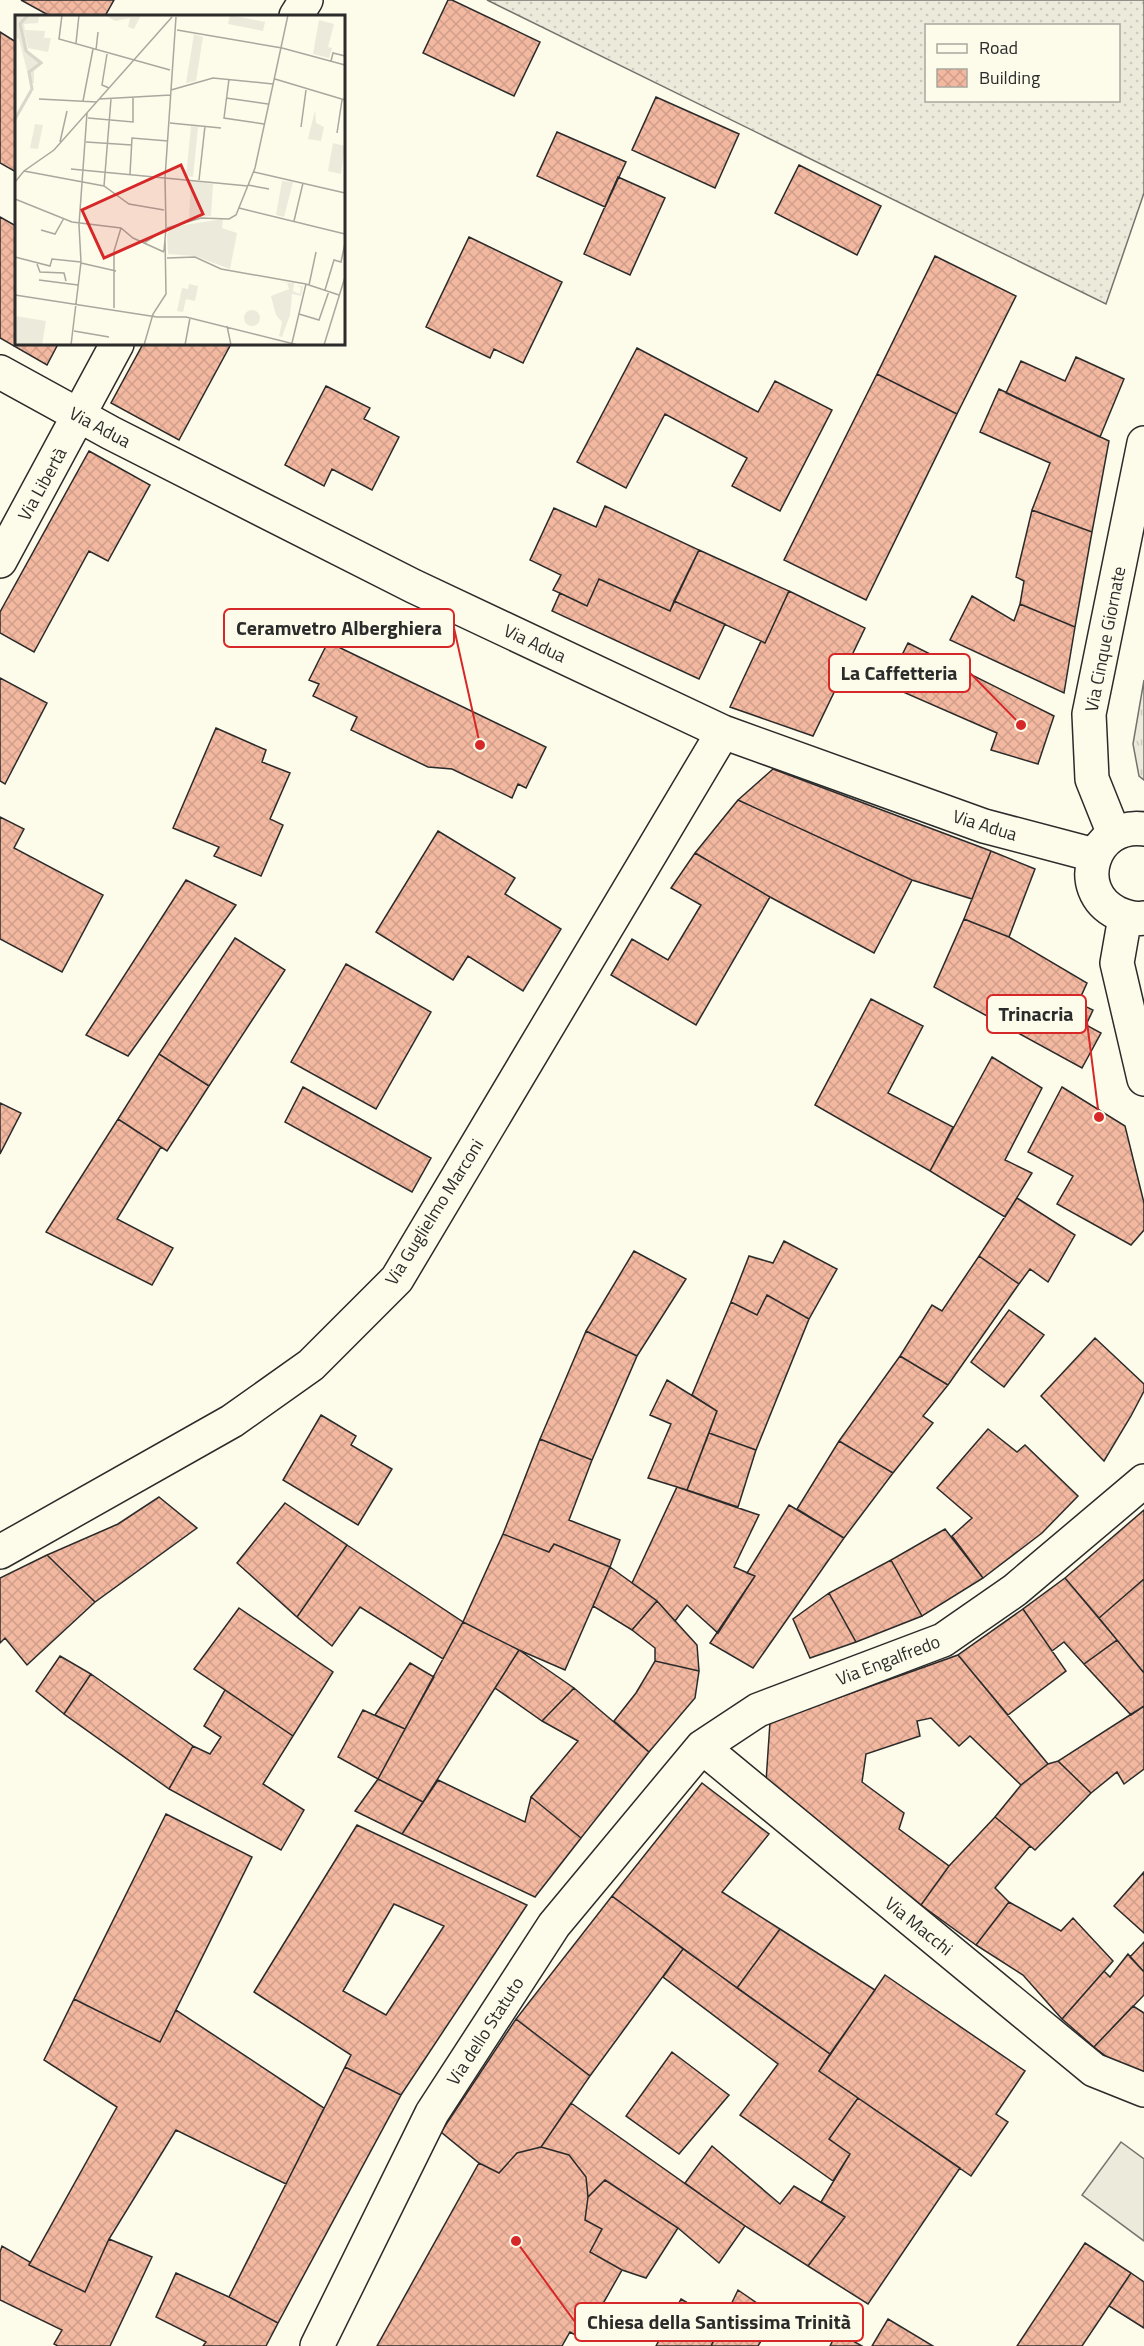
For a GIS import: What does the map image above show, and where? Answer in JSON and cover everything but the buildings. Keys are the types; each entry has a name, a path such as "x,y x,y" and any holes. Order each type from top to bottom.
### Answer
{"street":[{"path":"298,15 306,0"},
{"name":"Via Libertà","path":"0,561 116,345"},
{"name":"Via Adua","path":"0,372 78,416 413,586 723,732 984,826 1117,839"},
{"name":"Via Cinque Giornate","path":"1117,839 1092,779 1089,714 1144,443"},
{"name":"Via Guglielmo Marconi","path":"0,1552 232,1421 311,1365 397,1279 723,732"},
{"path":"1117,839 1091,874 1096,893 1107,908 1135,917 1117,963 1144,1079"},
{"name":"Via Engalfredo","path":"702,1747 758,1710 943,1640 1014,1590 1144,1481"},
{"name":"Via Macchi","path":"702,1747 1094,2070 1144,2090"},
{"name":"Via dello Statuto","path":"317,2346 432,2113 554,1925 702,1747"}],"green space":[{"path":"487,0 1144,0 1144,193 1106,304"},
{"path":"1144,680 1144,780 1139,776 1133,744"},
{"path":"1121,2142 1144,2159 1144,2241 1082,2195"}],"place":[{"name":"La Caffetteria","path":"1021,725"},
{"name":"Ceramvetro Alberghiera","path":"480,745"},
{"name":"Trinacria","path":"1099,1117"},
{"name":"Chiesa della Santissima Trinità","path":"516,2241"}]}
